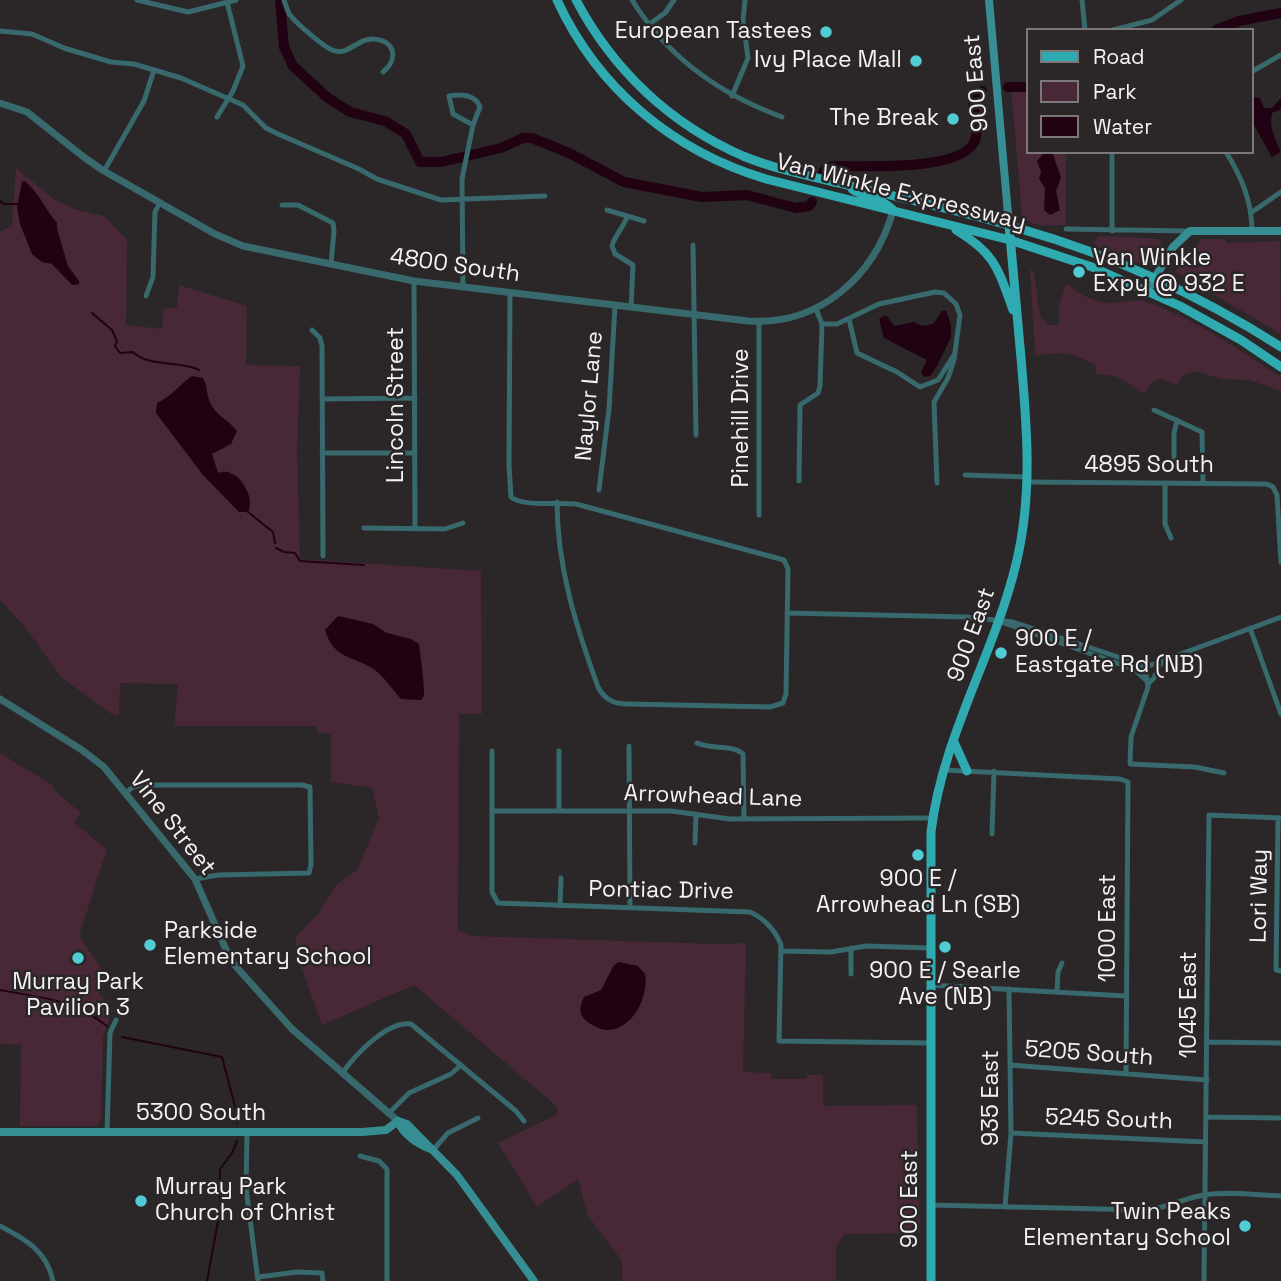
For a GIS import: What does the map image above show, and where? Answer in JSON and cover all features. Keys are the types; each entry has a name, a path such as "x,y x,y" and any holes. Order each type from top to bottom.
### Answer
{"main road":[{"name":"Van Winkle Expressway","path":"557,0 584,48 611,84 643,114 681,142 743,172 1010,240 1092,267 1148,290 1211,323 1281,367"},
{"name":"Van Winkle Expressway","path":"576,0 592,28 623,70 652,99 721,145 756,161 1009,225 1090,252 1153,278 1238,321 1281,347"},
{"name":"900 East","path":"931,1281 929,858 932,818 944,770 998,621 1020,545 1028,479 989,0"},
{"path":"846,185 861,195 886,204 893,211 904,207 953,211"},
{"path":"947,224 976,242 989,255 996,265 1017,321"},
{"path":"1148,290 1173,247 1190,231 1281,230"},
{"path":"954,742 967,771"},
{"name":"5300 South","path":"0,1132 380,1132 398,1121"},
{"name":"Vine Street","path":"398,1121 407,1124 457,1175 534,1281"}],"street":[{"path":"137,0 188,12 236,0"},
{"path":"284,0 288,14 336,52 347,50 365,39 381,40 390,47 393,58 391,65 383,72"},
{"path":"632,0 648,25 692,69 732,96 782,117"},
{"path":"648,25 665,13 674,0"},
{"path":"732,96 746,69 748,58 743,20 745,0"},
{"path":"1082,0 1085,28"},
{"path":"1121,28 1152,20 1181,0"},
{"path":"217,117 242,71 243,64 222,2"},
{"path":"0,31 32,34 64,48 111,62 134,64 189,81 246,107 269,129 377,179 435,198 462,200 545,196"},
{"path":"1253,71 1281,55"},
{"path":"104,171 145,99 154,70"},
{"path":"463,288 462,200 466,158 473,125 480,111 477,100 467,96 449,96 453,114 473,125"},
{"name":"4800 South","path":"0,103 34,116 104,171 223,239 243,246 331,265 463,288 759,322 782,320 816,309 842,293 860,274 882,241 893,211"},
{"path":"1112,154 1112,231"},
{"path":"1227,154 1237,169 1252,212 1252,231"},
{"path":"1252,212 1281,192"},
{"path":"146,296 153,276 155,212 160,202"},
{"path":"282,205 298,205 333,223 331,265"},
{"path":"607,210 644,221"},
{"path":"627,217 612,246 615,254 633,265 631,308"},
{"path":"1066,229 1190,231"},
{"path":"693,245 696,435"},
{"name":"Lincoln Street","path":"414,281 415,529"},
{"path":"822,324 832,325 879,304 940,291 956,304 960,315 954,355 948,378 934,402 937,483"},
{"path":"510,293 510,493 513,499 519,502 556,502 597,509 782,559 788,569 786,697 780,705 628,704 612,702 603,695 567,593 558,543 556,502"},
{"name":"Naylor Lane","path":"599,490 609,408 615,306"},
{"path":"799,481 800,405 817,393 820,386 822,324 816,309"},
{"path":"849,319 857,353 897,372 920,387 939,380 954,355"},
{"name":"Pinehill Drive","path":"759,322 759,515"},
{"path":"312,330 320,338 322,346 323,556"},
{"path":"322,399 415,398"},
{"path":"1154,410 1199,429 1202,434 1203,483"},
{"path":"1174,466 1174,433 1177,420"},
{"path":"322,453 415,453"},
{"name":"4895 South","path":"965,475 1270,485 1277,495 1281,562"},
{"path":"1165,483 1166,524 1171,538"},
{"path":"364,528 449,529 463,523"},
{"path":"787,614 967,617 1013,622 1145,666"},
{"path":"1134,668 1162,661 1281,617"},
{"path":"998,621 1134,668 1149,683"},
{"path":"1250,628 1281,714"},
{"path":"1162,661 1149,683 1131,737 1130,764 1195,767 1224,773"},
{"path":"1145,666 1149,683"},
{"name":"Vine Street","path":"0,699 93,757 195,879 229,958 292,1028 398,1121"},
{"path":"697,743 707,748 737,749 743,754 744,819"},
{"path":"629,746 630,908"},
{"path":"492,751 492,810"},
{"path":"559,751 559,811"},
{"path":"944,770 994,771 992,834"},
{"name":"1000 East","path":"994,771 1017,775 1119,779 1128,782 1126,1074"},
{"path":"125,793 133,787 145,785 310,787 312,865 309,873 218,875 195,879"},
{"name":"Arrowhead Lane","path":"492,810 630,811 744,819 932,818"},
{"name":"Pontiac Drive","path":"492,810 492,892 496,901 505,905 751,912 761,918 777,935 781,951"},
{"path":"695,843 696,814"},
{"name":"1045 East","path":"1204,1281 1209,815 1280,818"},
{"name":"Lori Way","path":"1280,818 1276,971 1281,971"},
{"path":"560,906 561,878"},
{"path":"851,948 851,974"},
{"path":"930,948 781,951 779,1041 930,1043"},
{"path":"1057,992 1058,972 1062,963"},
{"path":"930,985 1126,996"},
{"name":"935 East","path":"1005,1207 1011,1133 1009,989"},
{"path":"107,1133 110,1033 116,1020"},
{"path":"343,1072 364,1048 387,1031 405,1024 415,1026 516,1111 524,1121"},
{"path":"1208,1042 1281,1042"},
{"path":"389,1112 409,1093 451,1074 461,1065"},
{"name":"5205 South","path":"1010,1065 1208,1080"},
{"path":"1206,1117 1281,1118"},
{"path":"433,1150 447,1133 478,1118"},
{"path":"247,1133 246,1188 258,1279 310,1272 322,1273 323,1281"},
{"name":"5245 South","path":"1011,1133 1206,1142"},
{"path":"360,1156 379,1161 387,1169 387,1281"},
{"path":"930,1205 1152,1209 1169,1207 1205,1195 1281,1196"},
{"path":"0,1226 31,1243 39,1251 46,1260 53,1281"}],"green space":[{"path":"1026,86 1026,154 1066,154 1066,225 1037,224 1022,216 1011,87"},
{"path":"16,168 55,200 74,209 104,216 127,240 126,325 162,329 163,309 177,307 179,285 247,306 246,365 300,366 297,452 300,559 481,571 482,714 459,714 458,930 471,936 746,943 743,1072 771,1073 772,1079 806,1079 807,1075 823,1075 823,1106 917,1105 920,1233 845,1234 836,1246 836,1281 622,1281 622,1261 588,1216 578,1179 537,1207 498,1143 556,1115 558,1108 554,1104 414,985 322,1025 297,955 296,937 318,914 336,885 357,870 379,818 372,788 331,782 331,734 317,732 316,726 174,726 178,684 120,683 119,715 113,715 62,678 24,626 0,600 0,231 12,226"},
{"path":"1098,236 1150,238 1160,240 1161,248 1156,259 1147,267 1094,244"},
{"path":"1203,239 1225,239 1227,243 1280,241 1281,334 1175,272 1185,256"},
{"path":"1030,269 1034,272 1040,316 1049,325 1059,325 1059,306 1066,283 1097,301 1147,302 1198,325 1281,377 1281,391 1249,380 1222,379 1194,371 1181,376 1178,385 1160,379 1151,383 1147,391 1140,393 1120,379 1096,374 1096,365 1074,356 1054,353 1037,356"},
{"path":"0,753 54,786 53,789 81,813 74,823 107,849 79,936 107,976 98,992 112,1011 103,1037 101,1119 96,1126 20,1126 21,1045 0,1044"}],"water":[{"path":"1253,98 1260,98 1264,108 1272,108 1281,98 1281,109 1272,113 1271,123 1281,152 1272,157 1253,124"},
{"path":"1043,154 1053,154 1061,177 1056,191 1060,210 1050,215 1044,210 1045,188 1039,179 1041,172 1037,161"},
{"path":"25,181 57,223 68,266 79,284 72,285 52,264 42,262 32,254 20,224 17,207 22,182"},
{"path":"942,311 946,311 951,325 951,337 937,366 930,376 924,377 921,372 927,360 884,338 879,319 886,315 894,326 914,322 922,326 933,324"},
{"path":"192,376 203,378 212,406 237,431 231,444 212,454 218,473 229,472 243,484 249,495 248,512 239,512 203,475 156,413 157,403 167,398"},
{"path":"338,616 373,624 387,633 411,639 419,644 424,690 421,700 401,699 375,670 345,656 334,647 325,630"},
{"path":"619,962 638,966 645,974 645,991 638,1009 626,1023 618,1028 602,1029 583,1017 580,1012 581,1005 584,997 601,990 614,965"}],"waterway":[{"path":"280,0 284,47 293,66 328,98 350,112 385,121 406,134 420,162 441,162 501,148 523,138 532,138 571,154 624,182 702,197 747,195 796,208 809,206 812,202"},
{"path":"1221,28 1239,21 1281,13"},
{"path":"1008,87 1026,87"},
{"path":"823,172 828,167 915,165 956,156 969,148 976,137 973,100 982,91"},
{"path":"0,201 4,204 17,204"},
{"path":"92,313 112,330 116,339"},
{"path":"117,341 115,346 120,353 133,352 148,360 199,370"},
{"path":"248,512 273,532 275,543"},
{"path":"276,548 295,553 300,561 364,565"},
{"path":"0,990 69,1005 107,1026"},
{"path":"122,1037 222,1057 237,1123"},
{"path":"207,1281 220,1211 220,1169 237,1141"}],"place":[{"name":"European Tastees","path":"826,32"},
{"name":"Ivy Place Mall","path":"916,61"},
{"name":"The Break","path":"953,119"},
{"name":"Van Winkle Expy @ 932 E","path":"1079,272"},
{"name":"900 E / Eastgate Rd (NB)","path":"1001,653"},
{"name":"900 E / Arrowhead Ln (SB)","path":"918,855"},
{"name":"Parkside Elementary School","path":"150,945"},
{"name":"900 E / Searle Ave (NB)","path":"945,947"},
{"name":"Murray Park Pavilion 3","path":"78,958"},
{"name":"Murray Park Church of Christ","path":"141,1201"},
{"name":"Twin Peaks Elementary School","path":"1245,1226"}]}
